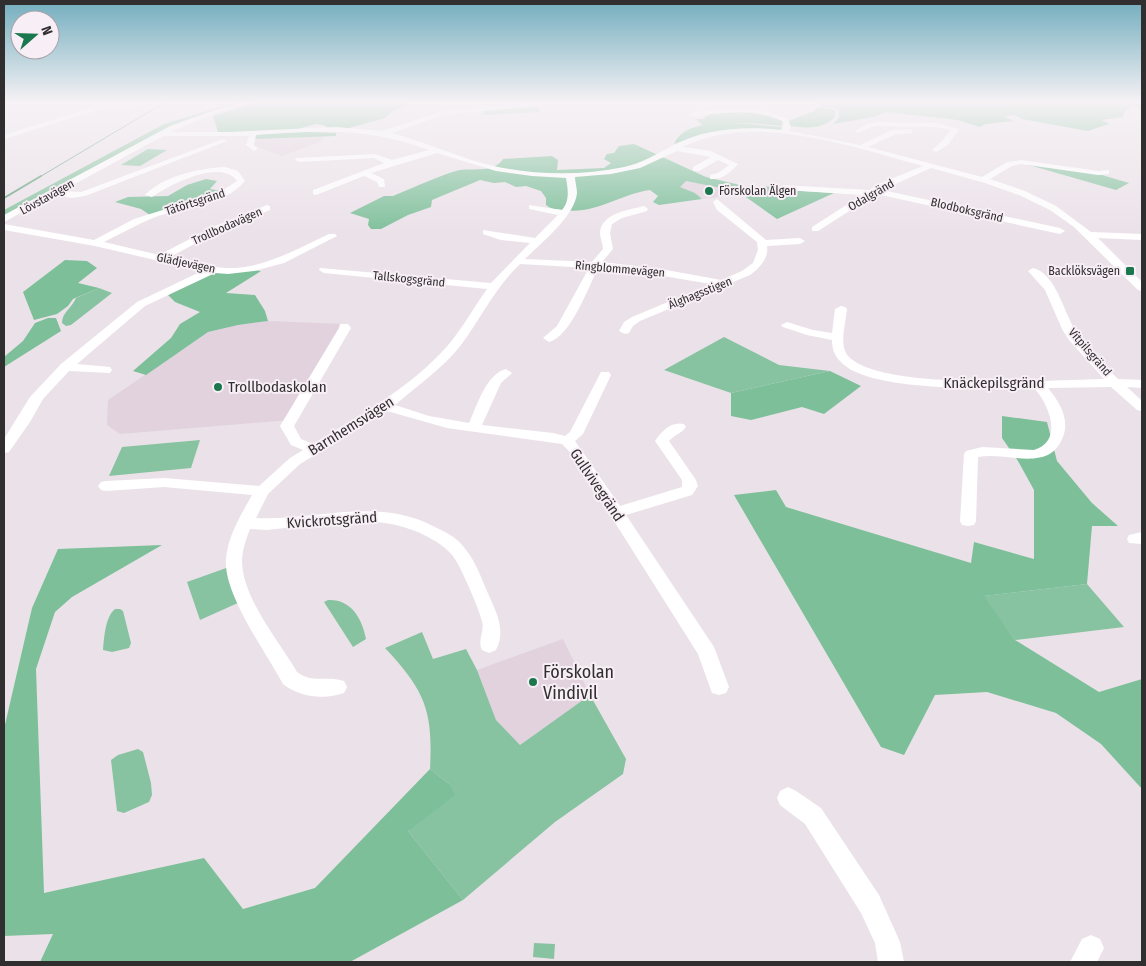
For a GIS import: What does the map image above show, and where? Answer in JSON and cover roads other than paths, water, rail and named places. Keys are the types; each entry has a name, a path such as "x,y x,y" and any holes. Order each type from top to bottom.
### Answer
{"street":[{"name":"Lövstavägen","path":"4,219 139,146"},
{"path":"55,193 82,194 207,146"},
{"path":"251,146 254,149"},
{"path":"425,146 485,166 533,174 570,175 614,171 638,165 677,146"},
{"path":"851,146 982,180 1042,202 1067,217 1088,235 1142,288"},
{"path":"859,148 863,146"},
{"path":"936,150 941,146"},
{"path":"673,148 704,152 734,164 721,175 713,176"},
{"path":"316,192 391,163 438,150"},
{"path":"299,160 370,156 391,163"},
{"path":"696,169 717,157"},
{"path":"982,180 1010,164 1021,162 1098,173 1106,172"},
{"name":"Odalgränd","path":"815,229 871,192 930,166"},
{"name":"Tätörtsgränd","path":"95,243 131,225 135,221 167,210 220,196 241,181 235,173 218,171 199,172 166,183 149,195"},
{"path":"364,173 381,181 382,185"},
{"name":"Barnhemsvägen","path":"262,491 279,474 314,449 386,406 438,363 462,334 493,286 569,207 572,197 570,175"},
{"name":"Blodboksgränd","path":"786,187 871,192 959,208 1060,231"},
{"path":"717,202 720,208 751,230 763,243 800,241"},
{"name":"Trollbodavägen","path":"161,258 216,229 267,208"},
{"path":"532,208 564,213"},
{"path":"549,338 562,328 595,265 608,249 604,231 609,222 616,217 644,209"},
{"name":"Glädjevägen","path":"4,227 95,243 212,270 240,270 280,261 332,236"},
{"path":"486,232 501,237 538,241"},
{"path":"1088,235 1142,237"},
{"name":"Älghagsstigen","path":"624,331 628,324 636,319 738,278 752,269 759,259 763,243"},
{"name":"Ringblommevägen","path":"517,261 551,266 595,265 675,274 723,283"},
{"path":"4,449 23,422 37,397 65,367 141,304 212,270"},
{"name":"Tallskogsgränd","path":"324,270 493,286"},
{"name":"Vitpilsgränd","path":"1033,271 1045,280 1068,329 1076,340 1142,407"},
{"path":"787,325 811,333 836,337 841,321 841,309"},
{"path":"314,449 296,442 288,426 336,345 345,328 344,326"},
{"name":"Knäckepilsgränd","path":"836,337 838,348 846,362 860,369 874,374 926,382 974,386 1037,383 1142,384"},
{"path":"65,367 106,370"},
{"path":"474,427 496,381 506,373"},
{"path":"567,441 576,434 605,375"},
{"path":"968,521 971,454 979,451 1004,454 1037,453 1051,448 1054,443 1059,420 1047,394 1037,383"},
{"name":"Gullvivegränd","path":"386,406 404,414 427,420 553,437 567,441 576,450 706,652 719,687"},
{"path":"616,513 687,491 690,486 688,480 662,441 668,434 679,427"},
{"path":"106,486 130,482 170,482 262,491 240,534 234,564 240,586 290,678 297,685 309,688 337,688"},
{"name":"Kvickrotsgränd","path":"245,523 267,524 368,515 396,518 419,525 442,537 456,548 465,560 492,623 488,645"},
{"path":"788,798 813,816 870,904 886,942 891,962"}],"waterway":[{"path":"38,178 91,146"},
{"path":"4,198 41,176"}],"place":[{"name":"Förskolan Älgen","path":"709,191"},
{"name":"Backlöksvägen","path":"1130,271"},
{"name":"Trollbodaskolan","path":"218,387"},
{"name":"Förskolan Vindivil","path":"533,682"}]}
